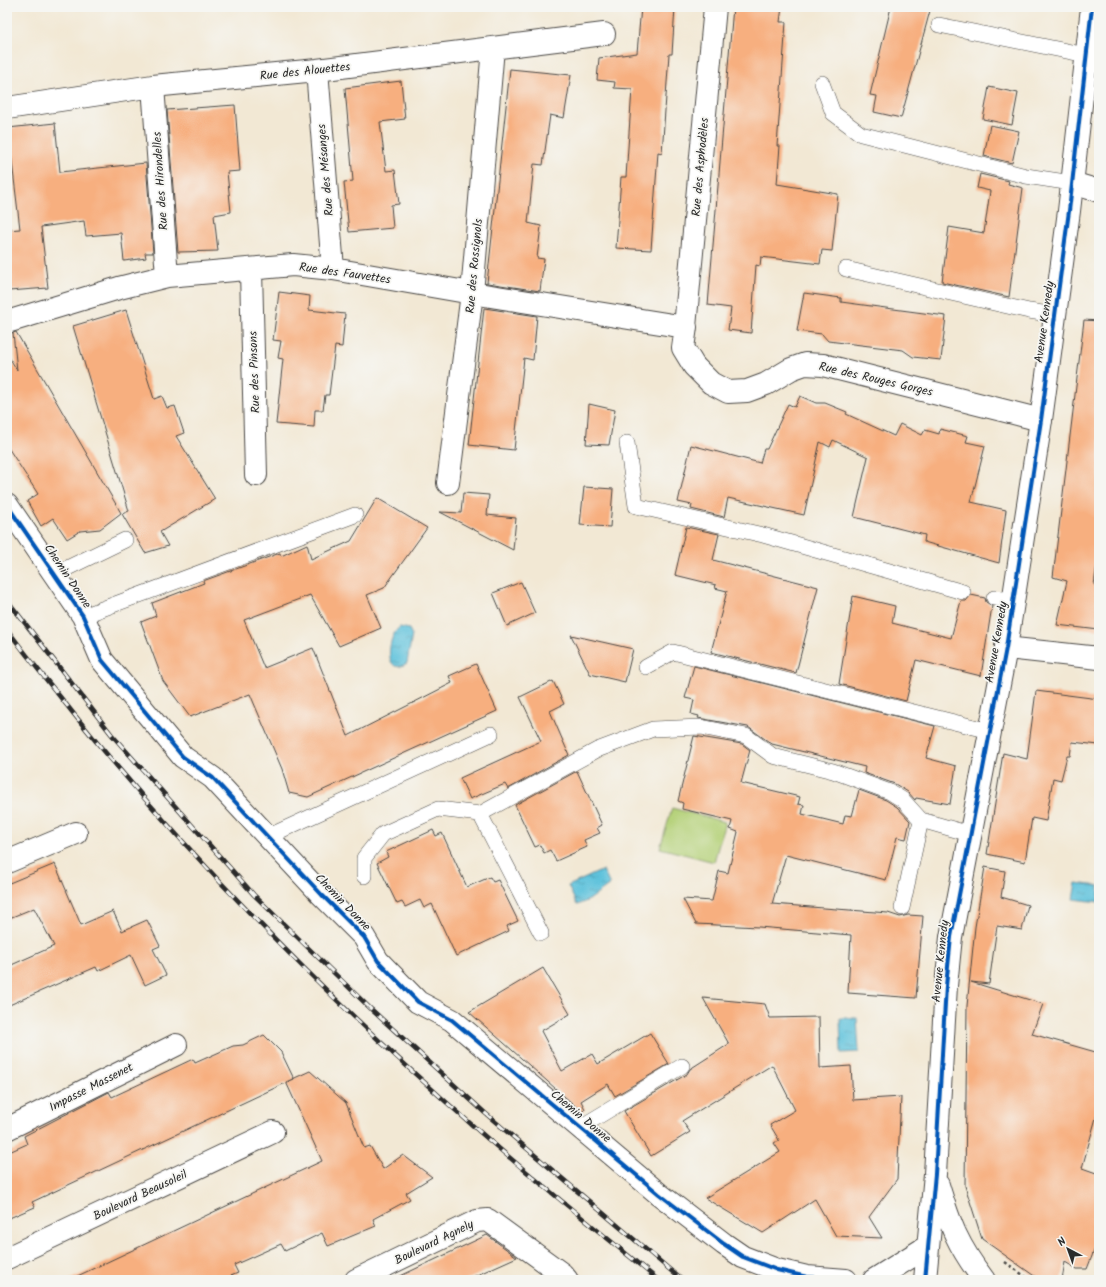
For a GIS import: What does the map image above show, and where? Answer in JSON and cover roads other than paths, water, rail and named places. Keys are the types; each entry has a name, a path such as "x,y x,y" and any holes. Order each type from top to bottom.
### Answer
{"street":[{"name":"Rue des Asphodèles","path":"686,327 715,7"},
{"name":"Avenue Kennedy","path":"925,1280 935,1174 946,986 951,937 1006,648 1004,599 1041,420 1072,183 1093,61 1092,7"},
{"name":"Rue des Alouettes","path":"7,108 153,86 317,70 604,34"},
{"name":"Rue des Rossignols","path":"448,483 472,293 493,48"},
{"name":"Rue des Mésanges","path":"317,70 333,269"},
{"name":"Rue des Hirondelles","path":"153,86 167,276"},
{"path":"1072,183 1099,191"},
{"name":"Rue des Fauvettes","path":"7,322 119,288 167,276 251,270 293,265 333,269 686,327"},
{"name":"Rue des Pinsons","path":"251,270 256,475"},
{"name":"Rue des Rouges Gorges","path":"686,327 683,348 694,366 711,383 728,392 747,391 766,384 791,369 805,364 823,365 1041,420"},
{"name":"Chemin Donne","path":"7,505 83,616 102,660 183,757 213,778 269,836 322,895 364,937 378,961 418,1002 452,1020 659,1194 743,1257 777,1270 807,1277 837,1279"},
{"path":"1006,648 1099,658"},
{"path":"7,862 76,833"},
{"name":"Impasse Massenet","path":"7,1129 176,1044"},
{"name":"Boulevard Beausoleil","path":"7,1258 272,1132"},
{"name":"Avenue Kennedy","path":"935,1174 948,1220 960,1245 984,1280"},
{"name":"Boulevard Agnely","path":"356,1280 477,1221 488,1220 544,1260 567,1280"},
{"path":"874,1280 928,1246"}],"lane":[{"path":"939,25 1093,61"},
{"path":"822,83 833,113 861,134 1026,176 1072,183"},
{"path":"846,269 1055,316"},
{"path":"627,444 636,506 763,535 963,592"},
{"path":"83,616 355,515"},
{"path":"55,574 125,540"},
{"path":"646,667 673,652 990,731"},
{"path":"364,876 364,858 383,834 438,809 480,814 604,747 653,729 701,727 746,736 773,756 833,771 890,792 903,800 921,820 970,834"},
{"path":"269,836 490,734"},
{"path":"480,814 542,934"},
{"path":"902,908 921,820"},
{"path":"579,1128 682,1066"}],"water":[{"path":"400,627 409,629 412,635 407,663 400,666 394,665 391,661 390,647 395,632"},
{"path":"603,870 610,885 589,900 577,905 568,886"},
{"path":"1076,883 1099,886 1099,902 1073,899"},
{"path":"840,1018 857,1018 859,1052 841,1053"}],"railway":[{"path":"7,600 112,735 254,895 372,1010 485,1113 682,1280"},
{"path":"7,629 31,661 119,769 167,824 267,931 319,983 425,1083 546,1188 658,1280"}]}
